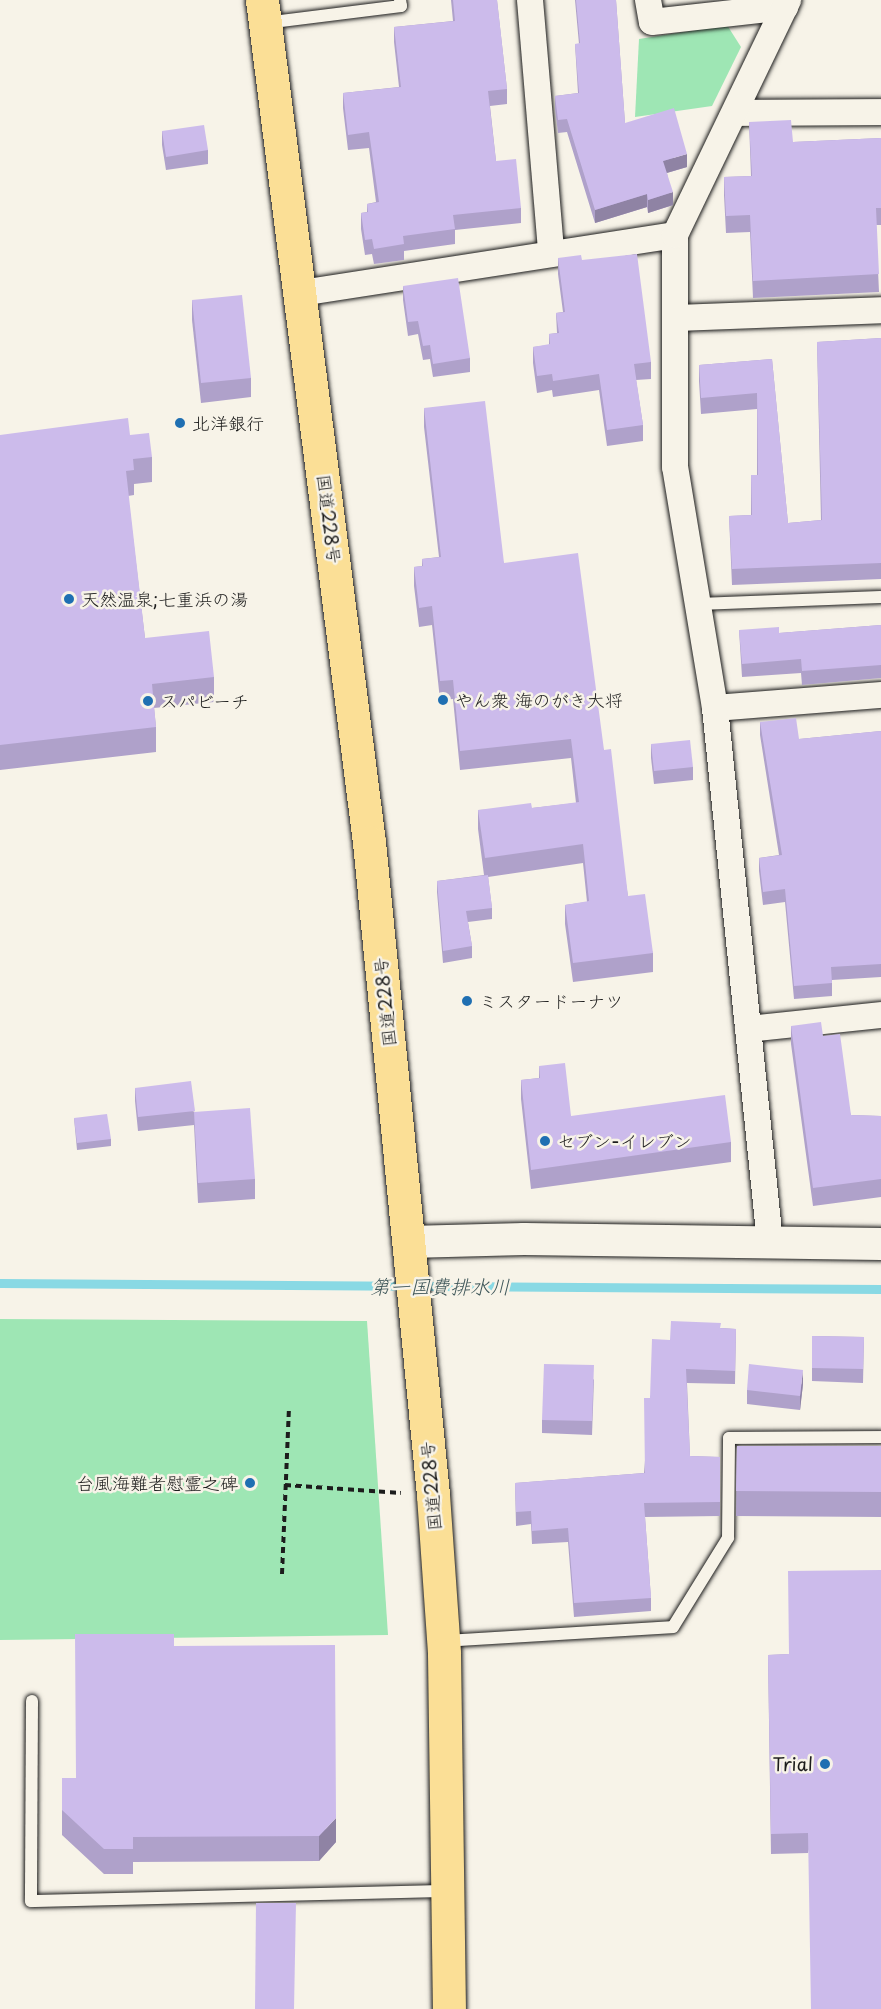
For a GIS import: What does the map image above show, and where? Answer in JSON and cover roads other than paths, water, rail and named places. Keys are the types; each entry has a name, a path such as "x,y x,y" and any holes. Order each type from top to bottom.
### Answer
{"highway":[{"name":"国道228号","path":"263,11 301,293 369,842 409,1251 414,1325 433,1495 443,1641 449,2009"}],"street":[{"path":"530,0 551,252"},
{"path":"648,0 652,22 786,4"},
{"path":"770,1242 715,708 675,468 677,318 675,235 736,113 786,4"},
{"path":"736,113 881,112"},
{"path":"301,293 551,252 675,235"},
{"path":"677,318 881,310"},
{"path":"715,708 881,696"},
{"path":"748,1029 881,1015"},
{"path":"409,1251 770,1242 881,1244"}],"lane":[{"path":"263,11 401,6 400,0"},
{"path":"698,604 881,597"},
{"path":"443,1641 673,1627 728,1538 729,1438 881,1437"},
{"path":"32,1701 31,1901 447,1891"}],"waterway":[{"name":"第一国費排水川","path":"0,1283 881,1289"}],"place":[{"name":"北洋銀行","path":"180,423"},
{"name":"天然温泉;七重浜の湯","path":"69,599"},
{"name":"やん衆 海のがき大将","path":"443,700"},
{"name":"スパビーチ","path":"148,701"},
{"name":"ミスタードーナツ","path":"467,1001"},
{"name":"セブン-イレブン","path":"545,1141"},
{"name":"台風海難者慰霊之碑","path":"250,1483"},
{"name":"Trial","path":"825,1764"}]}
